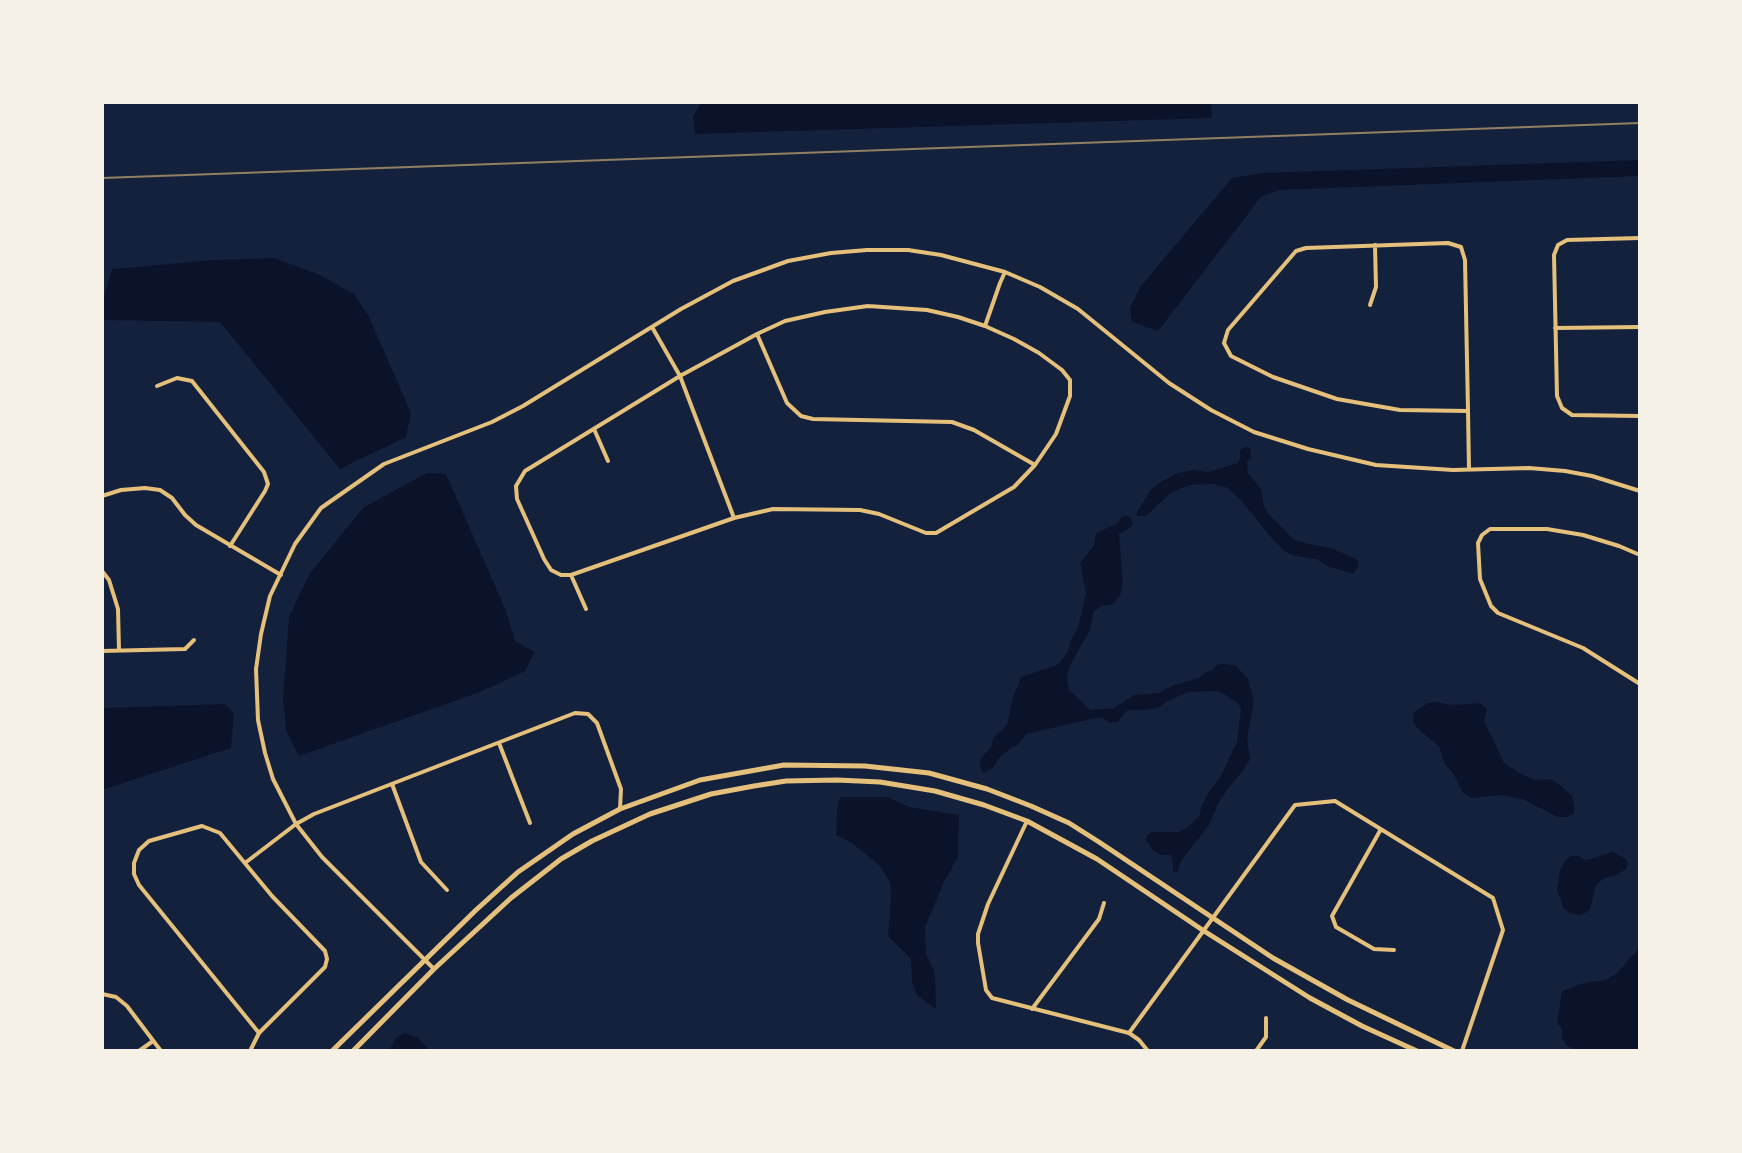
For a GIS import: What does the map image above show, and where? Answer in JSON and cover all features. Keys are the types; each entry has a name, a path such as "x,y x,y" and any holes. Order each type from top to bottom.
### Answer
{"street":[{"path":"1640,237 1567,240 1558,245 1554,255 1557,396 1562,408 1572,415 1640,416"},
{"path":"1468,411 1400,410 1337,399 1273,377 1232,356 1224,343 1228,330 1296,251 1306,248 1448,243 1461,247 1465,260 1468,411 1469,469"},
{"path":"1370,305 1376,287 1375,245"},
{"path":"434,969 322,857 296,824 273,779 258,720 256,669 270,596 295,544 321,508 384,464 492,422 732,281 788,261 831,253 908,250 941,255 1005,272 1041,287 1078,309 1169,383 1211,410 1254,432 1308,449 1376,465 1469,469 1529,468 1565,471 1640,491"},
{"path":"985,326 1005,272"},
{"path":"868,306 927,310 985,326 1039,353 1062,370 1070,380 1070,396 1056,434 1035,465 1014,487 936,533 926,533 879,514 860,510 772,508 734,518 571,575 561,575 551,570 544,559 517,499 516,486 525,471 680,376 757,333 785,321 868,306"},
{"path":"652,327 680,376 734,518"},
{"path":"1555,328 1640,327"},
{"path":"757,333 787,403 801,416 813,419 952,422 974,430 1035,465"},
{"path":"157,386 177,378 192,381 264,472 268,484 265,491 230,546"},
{"path":"594,429 608,461"},
{"path":"102,496 121,490 145,488 160,490 172,498 196,525 280,575"},
{"path":"1640,555 1583,535 1547,529 1490,529 1482,535 1478,543 1480,579 1491,606 1498,613 1583,648 1640,684"},
{"path":"102,571 109,580 118,609 119,650"},
{"path":"571,575 586,609"},
{"path":"102,651 185,649 194,640"},
{"path":"245,863 296,824 314,814 575,713 588,714 597,723 621,789 620,809"},
{"path":"499,743 530,823"},
{"path":"332,1051 518,872 573,834 620,809 700,780 784,765 865,766 929,773 987,789 1069,824 1273,958 1348,1000 1454,1051"},
{"path":"353,1051 434,969 511,898 561,859 592,841 650,814 711,794 786,782 837,780 880,782 935,791 1028,821 1097,859 1204,931 1310,998 1362,1026 1417,1051"},
{"path":"392,784 421,861 447,890"},
{"path":"1129,1033 1295,805 1335,801 1493,898 1503,930 1462,1051"},
{"path":"1028,821 988,904 978,934 986,990 992,998 1129,1033 1148,1051"},
{"path":"250,1051 259,1033 325,967 327,959 325,951 272,896 220,833 202,826 149,842 139,850 134,863 134,874 139,885 259,1033"},
{"path":"1381,829 1332,916 1336,927 1374,949 1394,950"},
{"path":"1032,1009 1099,919 1104,903"},
{"path":"102,994 116,997 127,1006 161,1051"},
{"path":"1256,1051 1266,1037 1266,1018"},
{"path":"139,1051 153,1041"}],"water":[{"path":"701,102 1211,102 1212,118 695,134 693,117"},
{"path":"1640,160 1640,176 1279,190 1261,197 1158,331 1132,322 1130,308 1140,287 1232,178 1262,173"},
{"path":"274,258 320,275 354,294 369,317 411,413 406,437 340,469 220,322 104,320 103,300 112,269 214,260"},
{"path":"1247,447 1251,452 1251,457 1247,462 1248,473 1261,489 1264,506 1268,513 1293,539 1334,549 1358,560 1358,568 1352,574 1330,567 1316,559 1295,556 1286,552 1241,500 1228,488 1214,484 1189,485 1171,493 1146,516 1137,516 1137,512 1151,489 1161,482 1175,474 1193,470 1209,472 1238,463 1240,451"},
{"path":"427,473 446,474 506,611 515,641 535,652 525,671 480,692 299,756 286,730 283,698 289,617 310,573 364,507"},
{"path":"1127,516 1133,523 1130,528 1119,534 1123,581 1120,596 1113,604 1102,606 1094,611 1090,630 1069,667 1067,676 1069,690 1090,710 1114,708 1134,695 1159,693 1174,685 1199,678 1213,670 1216,665 1224,664 1236,666 1248,679 1254,701 1247,738 1250,759 1218,804 1209,825 1183,858 1177,873 1173,872 1171,855 1160,855 1153,850 1146,840 1147,835 1152,832 1179,832 1187,828 1200,815 1208,793 1221,776 1237,742 1241,709 1238,703 1224,694 1216,691 1188,692 1158,708 1128,710 1118,722 1110,723 1103,718 1091,719 1026,734 1017,746 1012,747 998,759 993,768 983,773 980,767 980,760 991,747 993,738 1007,725 1012,701 1021,677 1057,665 1067,653 1078,627 1086,593 1080,563 1094,545 1096,533"},
{"path":"1428,703 1451,705 1480,703 1487,709 1484,721 1504,763 1535,780 1550,779 1559,784 1572,796 1574,813 1566,817 1558,817 1522,799 1501,795 1472,798 1463,793 1453,773 1445,765 1439,746 1419,730 1413,722 1414,712"},
{"path":"225,704 234,713 231,748 102,790 102,708"},
{"path":"840,797 888,797 909,807 959,815 958,857 944,882 925,927 926,953 935,973 936,1009 917,995 912,982 911,959 888,936 890,882 880,866 852,843 836,835"},
{"path":"1613,852 1626,859 1628,863 1626,869 1617,875 1603,879 1596,885 1590,909 1585,913 1579,915 1564,909 1557,890 1560,870 1566,859 1579,856 1586,860"},
{"path":"1640,933 1640,1051 1582,1051 1567,1046 1562,1038 1562,1029 1557,1023 1562,991 1584,983 1606,980 1617,973 1639,948"},
{"path":"405,1033 418,1038 430,1051 389,1051 395,1039"}],"railway":[{"path":"102,178 1640,123"}]}
